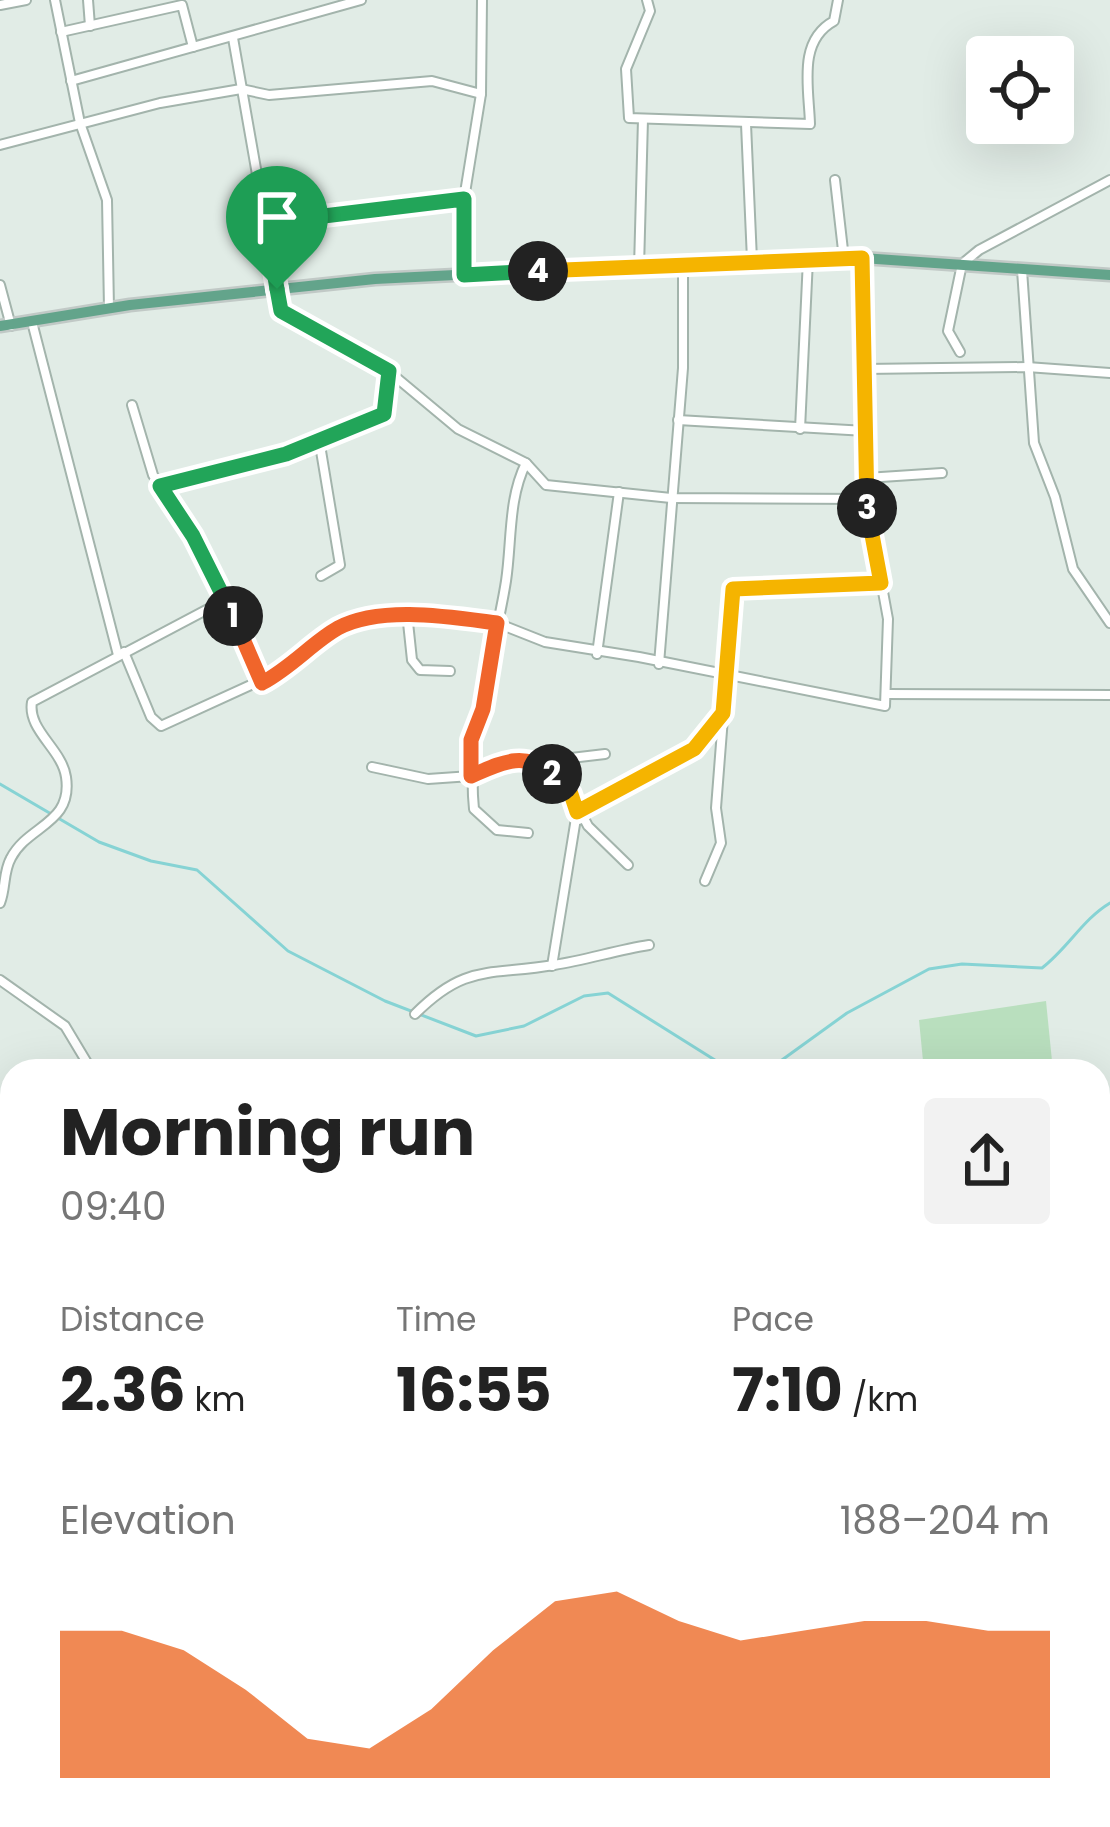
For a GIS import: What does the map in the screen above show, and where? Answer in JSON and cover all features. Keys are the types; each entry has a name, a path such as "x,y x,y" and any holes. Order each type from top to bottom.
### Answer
{"main road":[{"path":"6,327 109,308 277,289 683,264 862,258 1110,275"}],"street":[{"path":"0,5 26,0"},
{"path":"55,0 80,123 107,200 109,308"},
{"path":"88,0 90,26"},
{"path":"71,81 362,0"},
{"path":"464,275 464,199 481,94 482,0"},
{"path":"647,0 650,11 626,69 628,118 746,124 810,124 808,50 823,27 834,21 838,0"},
{"path":"61,32 182,4 193,47"},
{"path":"232,38 281,311 389,371 458,429 526,463 546,485 671,498 866,499"},
{"path":"0,145 241,89 269,95 432,81 481,94"},
{"path":"639,269 643,119"},
{"path":"746,124 752,261"},
{"path":"835,180 844,259"},
{"path":"960,352 948,331 962,264 979,250 1110,180"},
{"path":"266,223 464,199"},
{"path":"32,322 121,653 151,717 160,726 299,663 338,628 407,613 497,623 597,654 885,706 888,619 866,499 862,258"},
{"path":"800,429 808,259"},
{"path":"659,664 678,421 683,264"},
{"path":"1022,268 1034,443 1055,496 1072,569 1110,622"},
{"path":"0,285 6,327"},
{"path":"864,369 1027,368 1110,374"},
{"path":"160,486 286,454 384,414 389,371"},
{"path":"132,405 160,486 225,600 262,683"},
{"path":"678,421 866,431"},
{"path":"319,439 340,565 321,577"},
{"path":"526,463 515,484 483,709 471,740 471,776 474,809 497,830 529,833"},
{"path":"866,478 942,472"},
{"path":"597,654 619,492"},
{"path":"705,881 721,843 716,808 733,589 881,583"},
{"path":"0,903 9,860 50,824 66,796 63,766 32,718 32,702 225,600"},
{"path":"407,613 412,660 430,673 450,671"},
{"path":"886,694 1110,694"},
{"path":"577,812 694,749 723,713"},
{"path":"372,767 428,779 471,776 513,759 537,762 605,754"},
{"path":"537,762 571,794 577,812 628,865"},
{"path":"552,966 577,812"},
{"path":"415,1014 440,989 478,970 552,966 649,945"},
{"path":"0,980 65,1026 85,1059"}],"green space":[{"path":"1046,1001 1052,1059 923,1059 919,1020"}],"waterway":[{"path":"0,784 99,842 151,861 197,870 288,951 385,1001 476,1036 524,1026 584,996 608,993 713,1059"},
{"path":"783,1059 847,1013 929,969 962,964 1042,968 1110,903"}],"route":[{"path":"464,199 464,275 862,258 866,499 881,583 733,589 723,713 705,739 608,799 577,812 571,794 537,762 513,759 471,776 471,740 483,709 497,623 407,613 358,621 338,628 299,663 262,683 193,536 160,486 286,454 384,414 389,371 281,311 277,289 266,223 464,199"}]}
